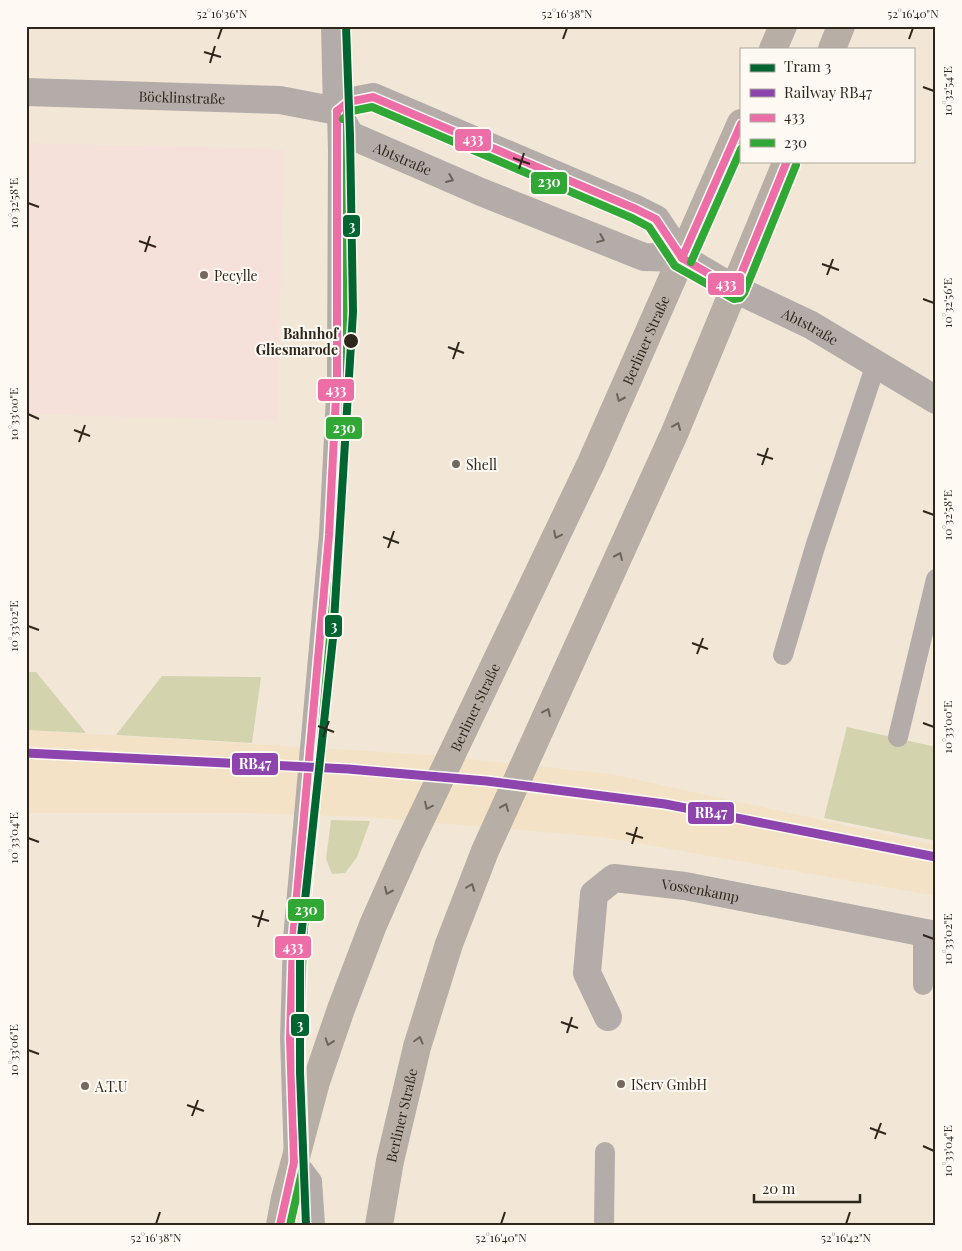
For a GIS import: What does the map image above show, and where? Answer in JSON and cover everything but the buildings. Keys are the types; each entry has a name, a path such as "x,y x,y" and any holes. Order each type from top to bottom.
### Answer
{"main road":[{"path":"773,48 782,26"},
{"path":"832,48 841,26"},
{"name":"Berliner Straße","path":"280,1225 294,1162 319,1073 373,925 408,846 592,463 740,125"},
{"name":"Berliner Straße","path":"379,1225 390,1161 415,1056 449,944 485,851 675,432 787,162"}],"street":[{"path":"335,26 337,111"},
{"name":"Böcklinstraße","path":"26,92 280,100 337,111"},
{"name":"Abtstraße","path":"682,258 644,257 373,146 350,135 337,111 348,102 373,97 656,219 682,258 735,289 810,325 936,400"},
{"name":"Vossenkamp","path":"608,1017 588,973 594,894 614,878 685,886 929,934"}],"lane":[{"path":"315,1225 312,1181 303,1169 294,1162 290,1038 293,939 328,544 336,404 337,111"},
{"path":"782,655 815,547 876,364"},
{"path":"898,738 936,579"},
{"path":"924,985 929,934"},
{"path":"604,1225 605,1152"}],"shaded area":[{"path":"26,143 284,149 277,421 26,414"},
{"path":"26,730 431,755 611,774 936,845 936,896 602,837 366,817 247,813 26,813"}],"green space":[{"path":"26,672 36,672 86,733 26,730"},
{"path":"162,676 261,677 252,743 116,735"},
{"path":"847,727 936,747 936,841 824,818"},
{"path":"331,820 370,821 357,857 345,873 332,874 326,859"}],"tram line":[{"name":"3","path":"306,1225 300,1073 300,947 333,638 353,312 346,26"}],"rail line":[{"name":"RB47","path":"26,753 348,769 486,781 665,804 936,857"}],"transit line":[{"name":"433","path":"337,111 348,102 373,97 636,209 656,219 682,258 735,289 787,162"},
{"name":"230","path":"343,119 352,111 372,107 632,218 649,227 675,266 734,299 740,298 744,293 796,165"},
{"name":"433","path":"280,1225 294,1162 290,1038 293,939 329,535 337,377 337,111"},
{"name":"230","path":"290,1225 304,1163 300,1038 303,940 339,536 347,377 347,111"},
{"name":"433","path":"682,258 740,126"},
{"name":"230","path":"691,262 740,151"}],"place":[{"name":"Pecylle","path":"204,275"},
{"name":"Bahnhof Gliesmarode","path":"351,341"},
{"name":"Shell","path":"456,464"},
{"name":"IServ GmbH","path":"621,1084"},
{"name":"A.T.U","path":"85,1086"}]}
